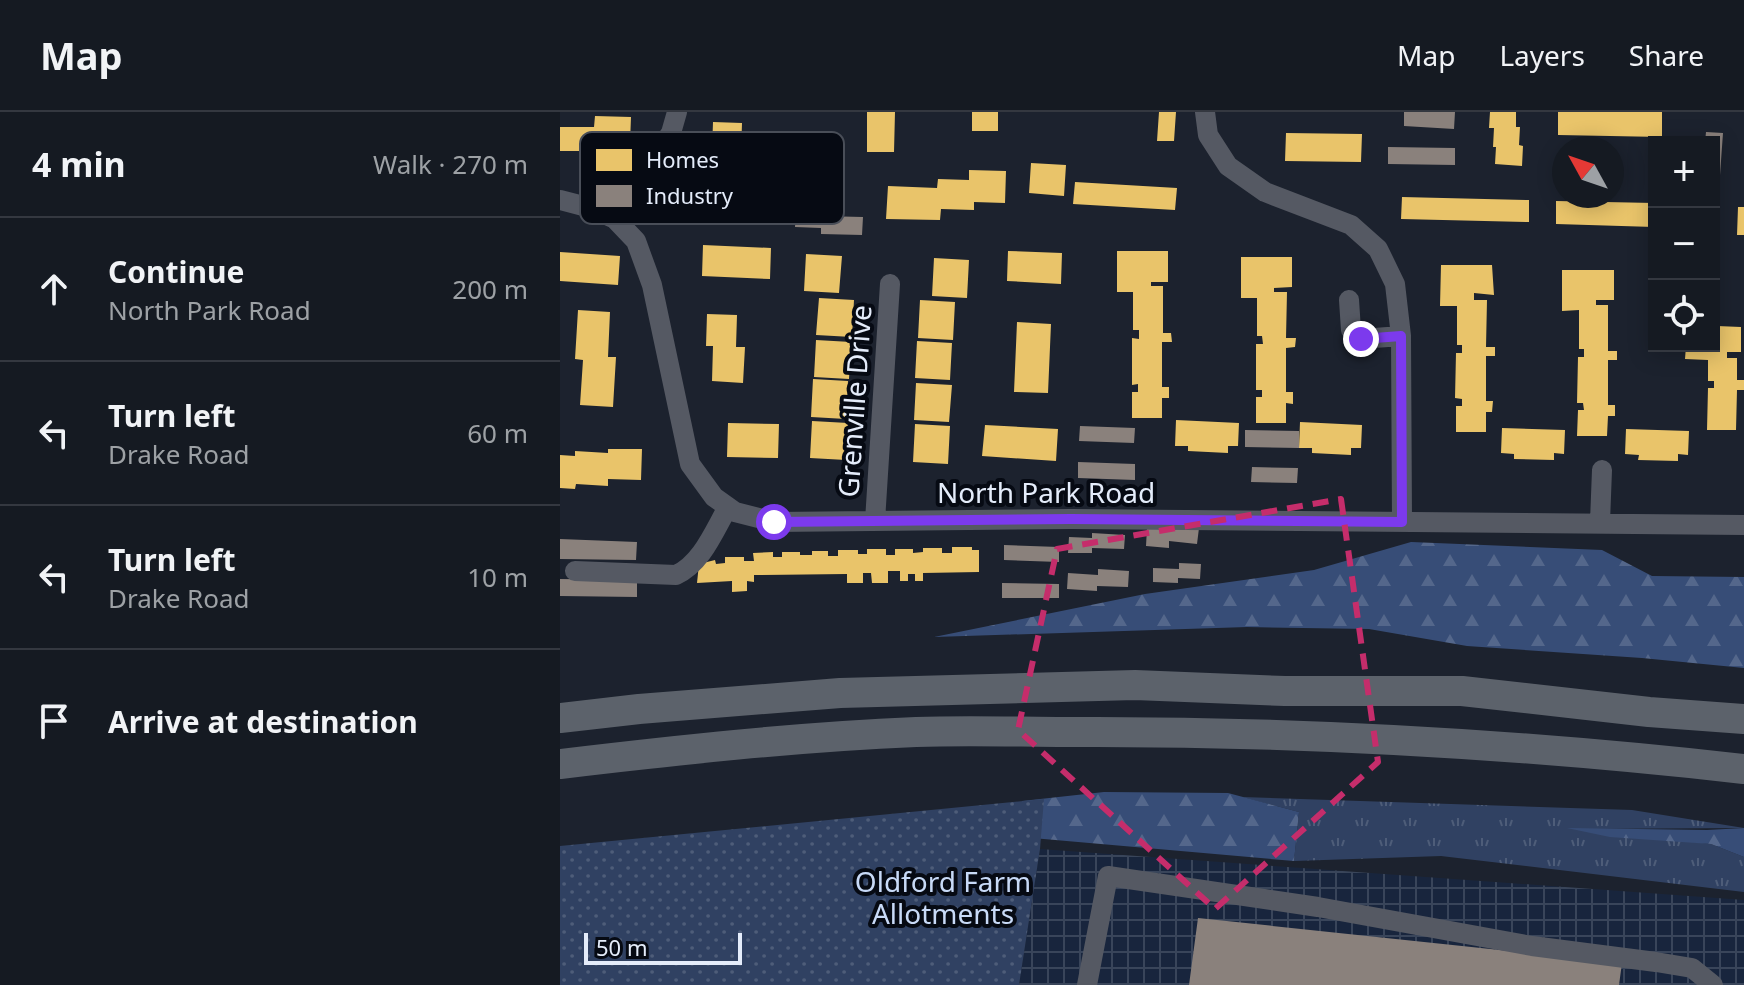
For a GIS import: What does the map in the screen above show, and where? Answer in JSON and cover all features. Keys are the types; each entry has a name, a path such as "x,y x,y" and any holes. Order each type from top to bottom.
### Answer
{"highway":[{"path":"560,718 840,693 1135,685 1285,691 1462,691 1649,712 1744,719"},
{"path":"560,764 704,746 917,732 1127,732 1317,734 1625,756 1744,769"}],"street":[{"path":"671,132 677,112"},
{"path":"1205,112 1208,135 1228,166 1265,192 1351,225 1378,249 1395,284 1401,336 1402,522"},
{"name":"North Park Road","path":"560,200 580,205"},
{"name":"North Park Road","path":"620,224 636,241 646,263 690,464 714,497 755,519 774,522 1071,519 1744,525"},
{"name":"Grenville Drive","path":"875,521 890,284"},
{"path":"1349,300 1351,330 1361,339 1401,336"},
{"path":"1600,522 1602,470"},
{"path":"575,571 676,575 697,560 728,507"},
{"path":"1087,985 1108,876 1318,907 1532,946 1692,968 1713,985"}],"highlighted area":[{"path":"1341,499 1378,762 1215,909 1018,730 1057,549"}],"shaded area":[{"path":"1040,849 1744,900 1744,985 1019,985"}],"green space":[{"path":"1411,542 1602,550 1652,576 1744,577 1744,668 1467,646 1369,629 1247,627 934,637 1145,594 1314,570"},
{"path":"1104,792 1228,793 1299,812 1294,861 1021,837 1022,801"},
{"path":"1242,797 1632,810 1744,828 1578,829 1711,844 1744,857 1744,892 1441,856 1294,861 1299,812"},
{"name":"Oldford Farm Allotments","path":"1044,799 1040,849 1019,985 560,985 560,846"},
{"path":"1567,828 1744,828 1744,857 1711,844 1610,837"}],"building: Homes":[{"path":"867,112 895,112 894,152 867,152"},
{"path":"972,112 998,112 998,131 972,131"},
{"path":"1159,112 1176,112 1174,141 1157,141"},
{"path":"1490,112 1516,112 1516,127 1520,127 1519,145 1523,146 1522,166 1495,164 1496,147 1493,147 1494,128 1489,128"},
{"path":"1558,112 1662,112 1662,136 1558,135"},
{"path":"595,116 631,117 630,132 580,132 580,151 560,151 560,127 594,127"},
{"path":"713,122 742,123 742,132 713,132"},
{"path":"1286,133 1362,134 1361,162 1285,161"},
{"path":"1031,163 1066,165 1064,196 1029,193"},
{"path":"969,170 1006,171 1005,203 974,202 974,210 941,209 940,220 886,219 888,186 937,188 938,179 969,180"},
{"path":"1075,182 1177,188 1175,210 1073,204"},
{"path":"1402,197 1529,200 1529,222 1401,219"},
{"path":"1624,202 1648,203 1648,227 1556,224 1556,208 1624,208"},
{"path":"1738,207 1744,207 1744,235 1737,235"},
{"path":"703,245 771,248 770,279 702,276"},
{"path":"1008,251 1062,253 1061,284 1007,281"},
{"path":"1117,251 1168,251 1168,282 1151,282 1151,286 1163,286 1163,333 1171,333 1172,342 1162,342 1162,387 1169,387 1169,398 1162,398 1162,418 1132,418 1132,392 1138,392 1138,384 1132,385 1132,338 1139,339 1139,330 1133,330 1133,292 1117,292"},
{"path":"560,252 620,256 618,285 560,281"},
{"path":"806,254 842,256 839,293 804,291"},
{"path":"1241,257 1292,257 1292,287 1274,288 1274,292 1287,292 1286,338 1296,338 1295,347 1286,348 1286,392 1293,392 1293,404 1286,403 1286,423 1256,423 1256,397 1262,397 1262,390 1256,390 1256,344 1263,344 1262,336 1257,336 1257,298 1241,298"},
{"path":"934,258 969,260 967,298 932,296"},
{"path":"1441,265 1492,265 1494,295 1474,293 1474,300 1487,300 1486,347 1495,347 1495,356 1486,356 1486,401 1493,401 1492,412 1486,412 1486,432 1456,432 1456,406 1462,406 1462,399 1455,398 1456,353 1462,353 1462,345 1457,345 1457,306 1440,306"},
{"path":"1562,270 1614,270 1614,300 1596,300 1596,305 1608,305 1608,351 1617,351 1617,360 1608,360 1608,405 1615,405 1615,416 1608,416 1607,436 1577,436 1578,410 1584,410 1583,403 1577,403 1578,357 1584,357 1584,349 1579,349 1579,310 1562,311"},
{"path":"819,298 854,300 852,337 816,335"},
{"path":"920,300 955,302 953,340 918,338"},
{"path":"578,310 610,312 608,357 616,357 613,407 580,405 583,360 575,359"},
{"path":"707,314 737,315 736,347 745,347 743,383 712,381 713,346 706,346"},
{"path":"1017,322 1051,324 1048,393 1014,392"},
{"path":"1720,326 1741,327 1741,352 1727,352 1727,358 1737,358 1737,380 1744,380 1744,390 1737,390 1736,430 1707,430 1708,388 1714,388 1714,381 1708,381 1708,360 1685,359 1686,352 1720,352"},
{"path":"816,340 851,342 849,379 814,377"},
{"path":"917,341 952,343 950,380 915,378"},
{"path":"813,379 848,381 846,419 811,417"},
{"path":"916,383 952,385 949,422 914,420"},
{"path":"1176,420 1239,423 1238,446 1228,446 1228,453 1188,451 1188,446 1175,446"},
{"path":"812,421 848,423 846,460 810,458"},
{"path":"1300,422 1362,425 1361,448 1351,448 1351,455 1312,453 1312,448 1299,448"},
{"path":"728,423 779,424 778,458 727,457"},
{"path":"915,424 950,426 948,464 913,462"},
{"path":"985,425 1058,429 1056,461 982,456"},
{"path":"1502,428 1565,430 1564,454 1554,453 1554,460 1514,459 1514,454 1501,453"},
{"path":"1626,429 1689,431 1688,455 1678,454 1678,461 1638,460 1639,455 1625,454"},
{"path":"608,449 642,449 641,480 608,479 608,486 576,484 575,489 560,488 560,455 575,456 575,451 608,453"},
{"path":"952,547 979,550 979,572 923,573 923,581 915,581 915,574 908,574 908,581 900,581 900,571 888,571 888,583 872,583 871,573 863,573 863,583 847,583 847,574 754,575 754,582 747,581 747,591 732,592 732,581 697,583 699,564 715,560 716,564 725,563 725,557 744,557 744,561 754,561 753,553 773,552 773,557 782,557 782,552 812,555 812,551 828,551 828,556 838,556 838,550 858,550 858,554 867,554 867,549 886,549 886,555 895,555 895,549 913,549 913,553 923,552 923,548 942,548 942,553 952,553"}],"building: Industry":[{"path":"1404,112 1455,112 1454,129 1404,126"},
{"path":"1706,132 1723,133 1720,175 1720,136 1706,136"},
{"path":"1388,147 1455,148 1455,165 1388,164"},
{"path":"844,217 863,217 862,235 821,234 821,228 795,227 795,224 844,224"},
{"path":"1080,426 1135,428 1134,443 1079,441"},
{"path":"1245,430 1299,431 1299,448 1245,447"},
{"path":"1078,462 1135,464 1135,480 1078,478"},
{"path":"1252,467 1298,468 1297,483 1251,482"},
{"path":"1171,526 1199,528 1197,544 1169,541 1169,548 1146,546 1147,528 1170,530"},
{"path":"1092,533 1125,535 1124,549 1092,548 1092,553 1068,553 1069,537 1092,538"},
{"path":"560,539 637,542 636,560 560,559"},
{"path":"1004,545 1059,547 1059,562 1004,560"},
{"path":"1179,563 1201,564 1200,579 1178,578 1178,583 1153,582 1153,568 1179,569"},
{"path":"1098,569 1129,571 1128,587 1097,586 1097,591 1067,589 1068,573 1098,575"},
{"path":"560,579 637,580 637,597 560,596"},
{"path":"1002,583 1059,584 1059,598 1002,598"},
{"path":"1198,918 1622,963 1619,985 1189,985"}],"route":[{"path":"774,522 1071,519 1402,522 1401,336 1361,339"}]}
